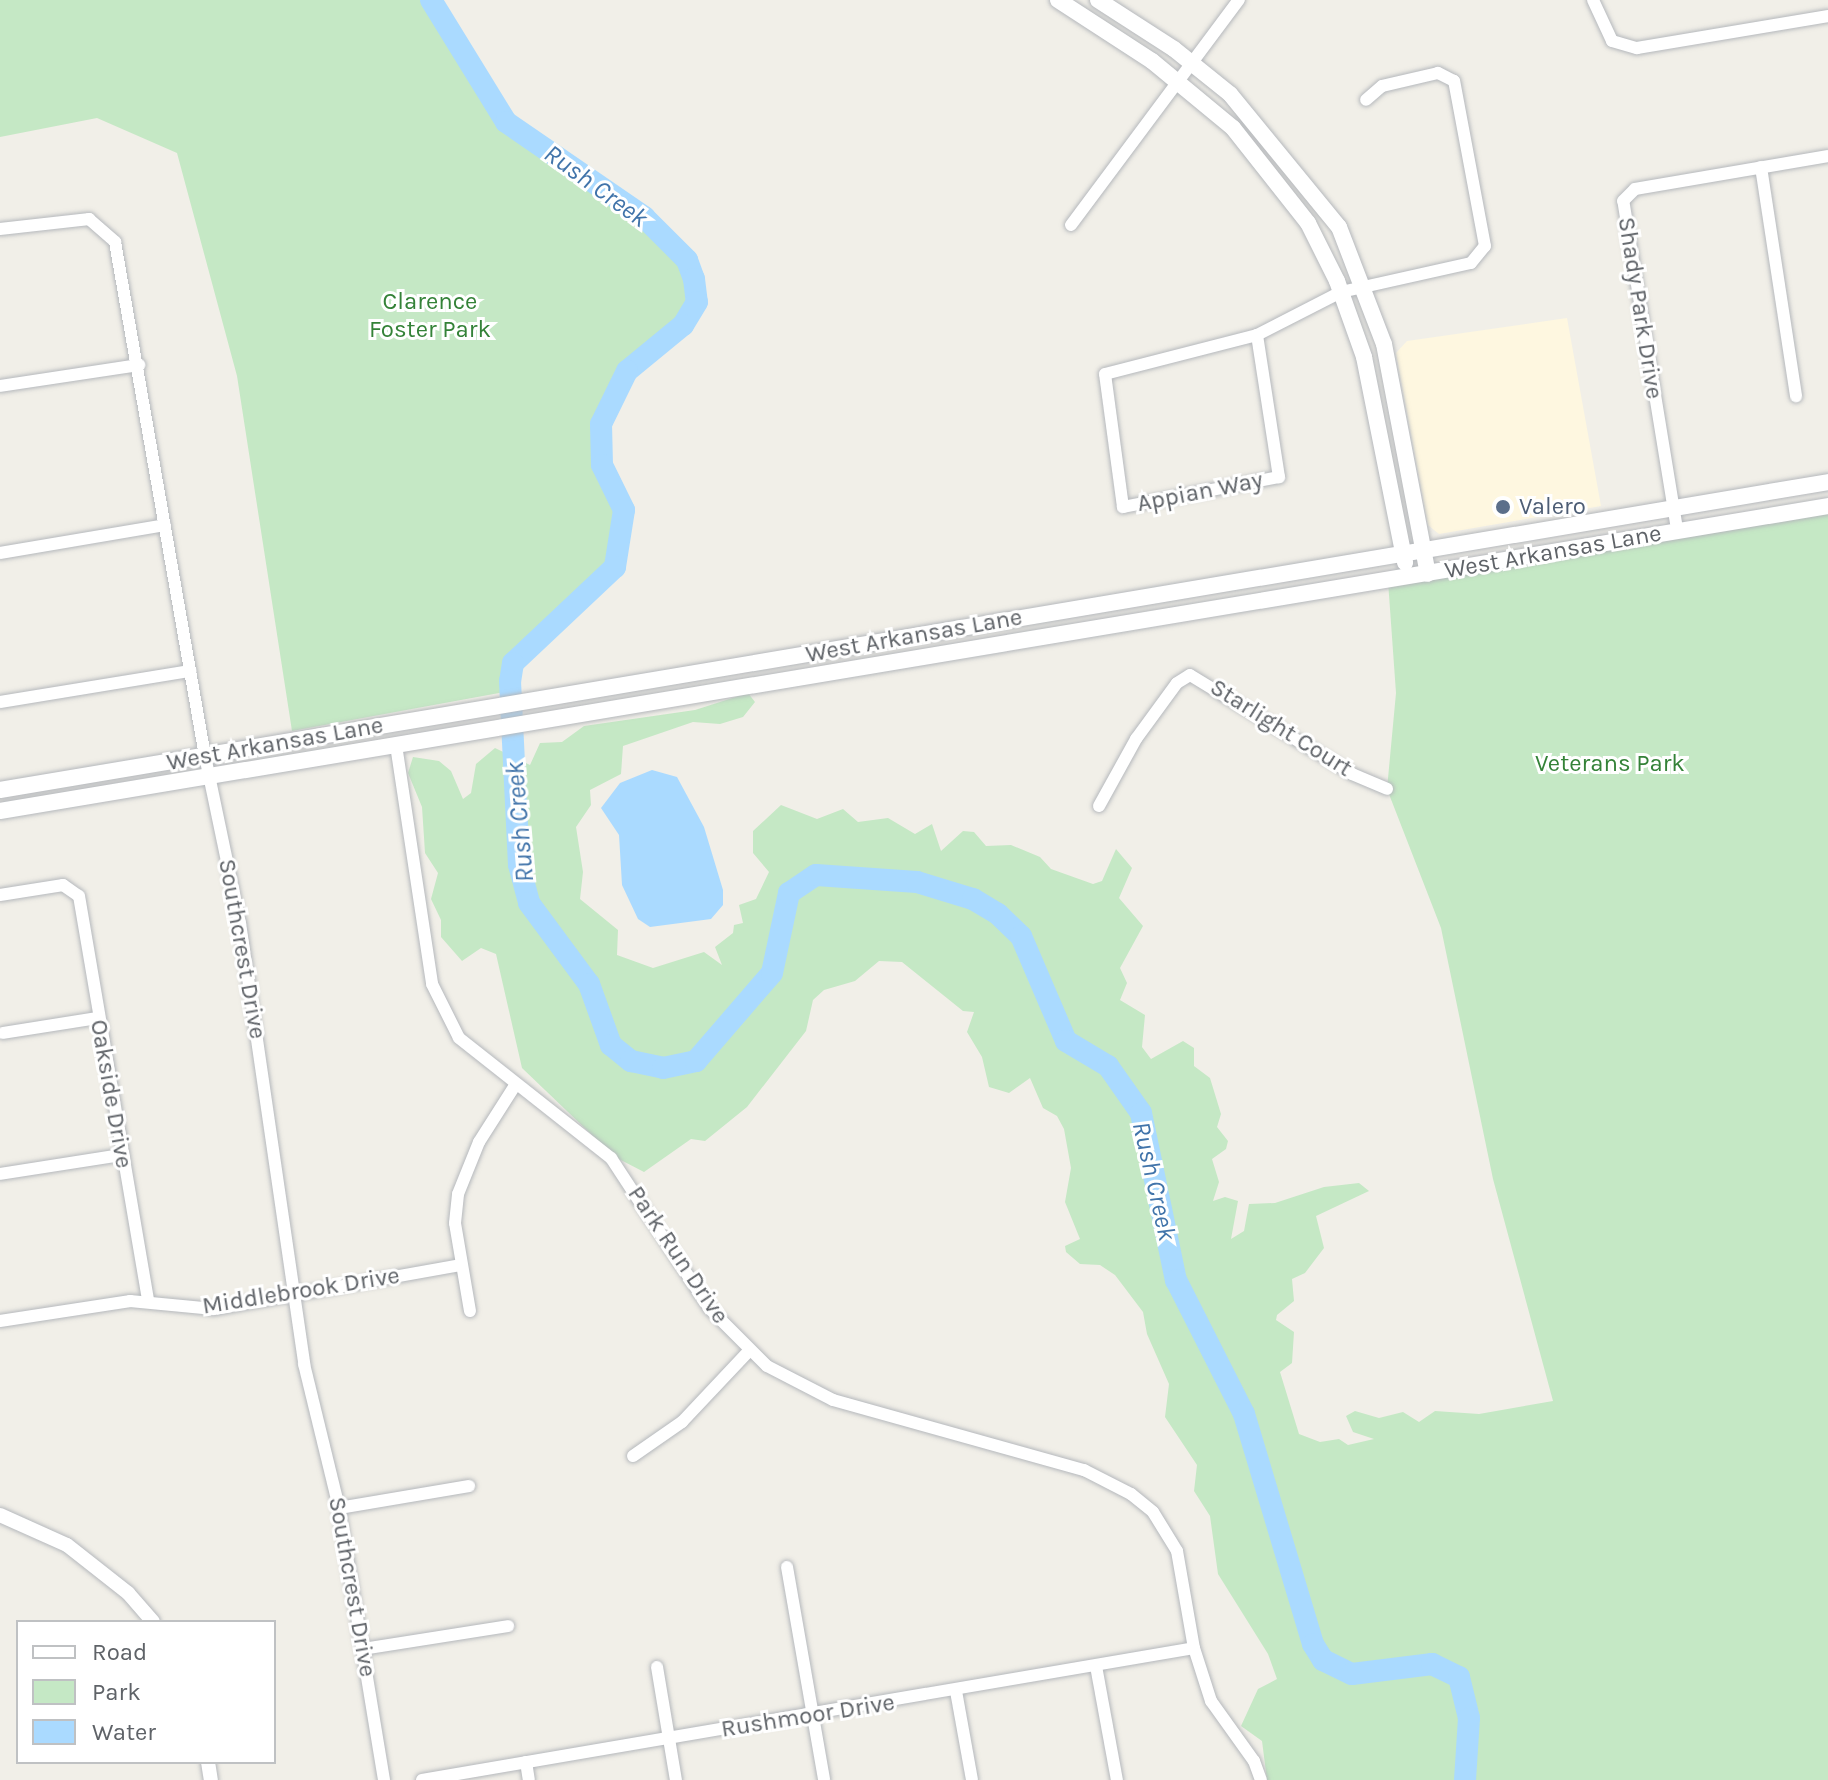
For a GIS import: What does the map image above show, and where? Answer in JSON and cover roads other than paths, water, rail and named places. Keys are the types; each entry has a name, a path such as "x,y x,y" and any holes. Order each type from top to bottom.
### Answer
{"main road":[{"path":"1058,0 1178,81 1233,128 1269,169 1308,223 1341,292 1383,434 1407,577"},
{"path":"1098,0 1191,63 1230,94 1314,192 1339,227 1365,286 1384,344 1428,574"},
{"name":"West Arkansas Lane","path":"0,790 1828,482"},
{"name":"West Arkansas Lane","path":"0,811 1828,506"}],"street":[{"path":"1071,225 1239,0"},
{"path":"1593,0 1612,41 1637,48 1828,16"},
{"name":"Appian Way","path":"1257,335 1279,477 1123,507 1105,374 1257,335 1341,292 1471,263 1480,256 1486,238 1454,81 1438,73 1382,86 1366,100"},
{"name":"Shady Park Drive","path":"1677,529 1623,201 1635,189 1828,156"},
{"path":"1761,167 1796,396"},
{"name":"Southcrest Drive","path":"0,229 74,218 89,219 110,233 139,365 205,756 240,923 293,1295 339,1508 384,1780"},
{"path":"0,386 139,365"},
{"path":"0,553 165,525"},
{"path":"0,702 190,671"},
{"name":"Starlight Court","path":"1099,806 1136,739 1177,683 1190,675 1352,774 1387,789"},
{"name":"Park Run Drive","path":"396,745 437,1000 459,1038 611,1158 709,1308 749,1351 798,1386 833,1400 1084,1470 1131,1494 1163,1524 1177,1551 1194,1648 1211,1701 1254,1761 1261,1780"},
{"name":"Oakside Drive","path":"0,895 63,885 74,889 148,1300"},
{"path":"3,1033 98,1018"},
{"path":"470,1311 455,1223 461,1180 516,1084"},
{"path":"0,1174 122,1155"},
{"name":"Middlebrook Drive","path":"0,1321 148,1300 202,1309 461,1265"},
{"path":"633,1456 682,1422 749,1351"},
{"path":"339,1508 469,1486"},
{"path":"0,1515 67,1545 128,1593 151,1620"},
{"path":"787,1567 824,1780"},
{"path":"363,1649 508,1626"},
{"name":"Rushmoor Drive","path":"422,1780 1194,1648"},
{"path":"1096,1666 1117,1780"},
{"path":"657,1667 676,1780"},
{"path":"956,1691 972,1780"},
{"path":"526,1762 529,1780"}],"water":[{"path":"652,770 677,777 704,827 723,890 723,905 711,919 650,927 638,919 622,885 619,835 601,808 620,783"}],"waterway":[{"name":"Rush Creek","path":"431,0 506,122 644,217 687,260 694,279 697,302 683,325 627,371 601,424 602,465 624,510 615,567 513,663 510,681 519,865 529,903 589,984 611,1045 631,1061 663,1068 696,1061 772,973 789,893 816,875 917,882 973,899 998,914 1021,936 1066,1041 1108,1066 1141,1113 1176,1280 1244,1414 1313,1644 1323,1660 1352,1674 1432,1664 1459,1677 1469,1718 1465,1780"}],"place":[{"name":"Valero","path":"1503,507"}],"park label":[{"name":"Clarence Foster Park","path":"430,316"},
{"name":"Veterans Park","path":"1610,764"}]}
